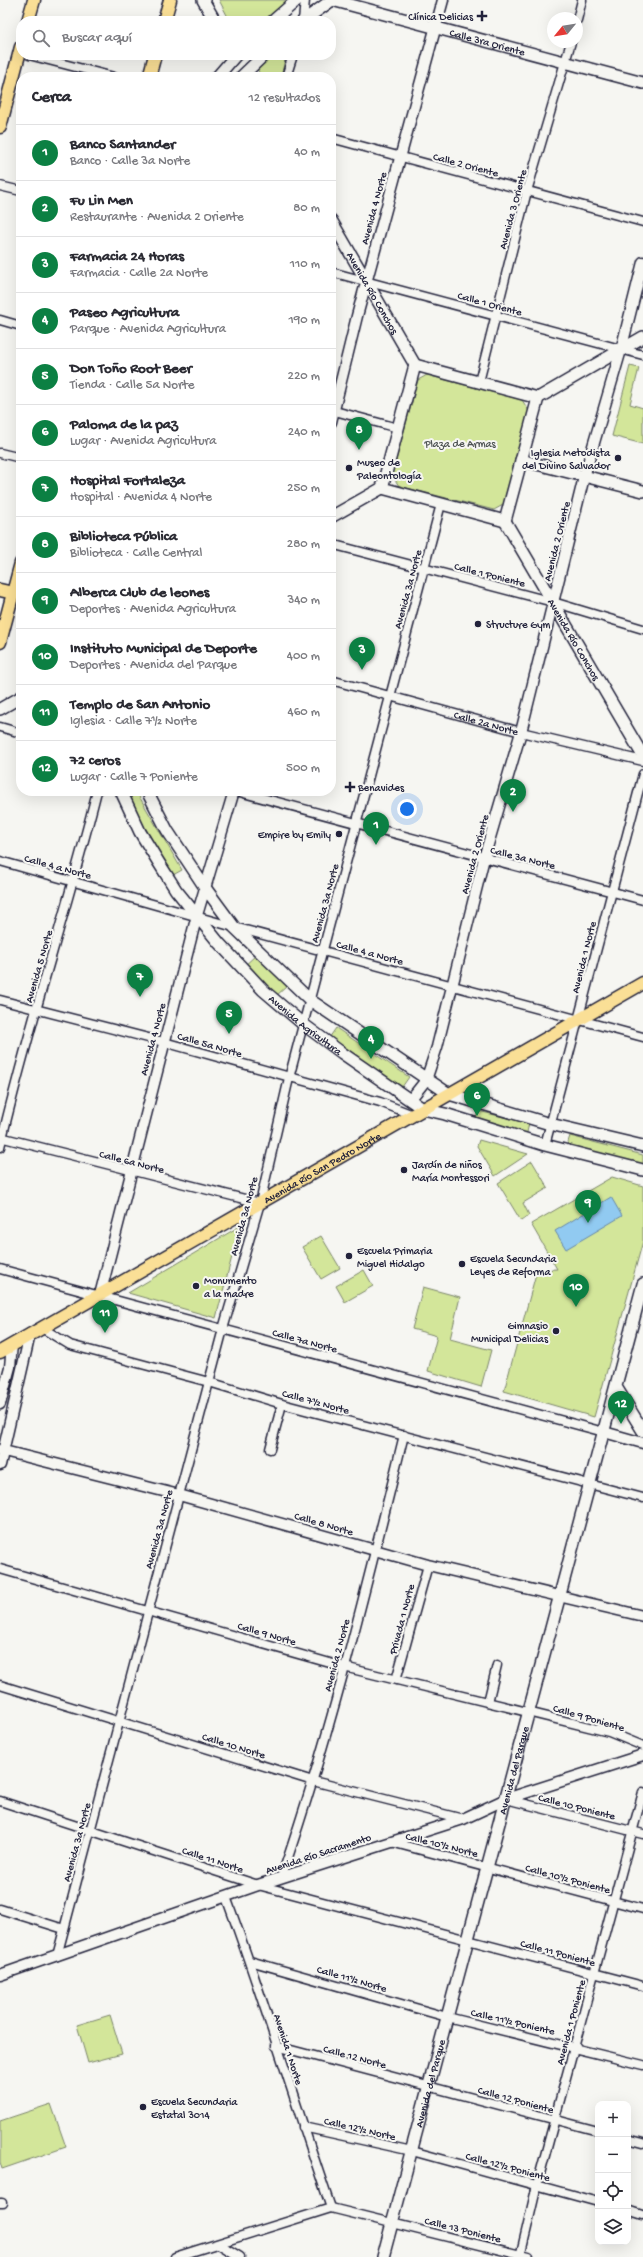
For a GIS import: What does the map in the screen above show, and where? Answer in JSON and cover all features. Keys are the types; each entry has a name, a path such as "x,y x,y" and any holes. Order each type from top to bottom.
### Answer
{"main road":[{"path":"29,16 34,0"},
{"path":"165,16 170,0"},
{"path":"203,0 212,16"},
{"path":"279,16 297,0"},
{"path":"310,16 332,0"},
{"name":"Calle 3ra Oriente","path":"332,0 643,83"},
{"path":"17,72 21,60"},
{"path":"150,72 154,60"},
{"path":"222,72 232,60"},
{"path":"238,60 244,72"},
{"path":"248,72 259,60"},
{"path":"0,127 16,75"},
{"name":"Avenida Río Conchos","path":"336,229 415,365"},
{"path":"336,515 382,488 415,365 538,398 643,337"},
{"path":"382,488 505,522 538,398"},
{"path":"522,460 643,492"},
{"name":"Avenida Río Conchos","path":"505,522 643,756"},
{"path":"0,590 16,594"},
{"path":"0,642 16,597"},
{"path":"0,709 16,700"},
{"name":"Avenida Agricultura","path":"123,796 140,832 176,890 219,943 263,990 303,1024 410,1100 418,1112 445,1114 545,1145 643,1170"},
{"name":"Avenida Agricultura","path":"150,796 167,830 206,889 234,927 310,1000 426,1080 449,1094 550,1124 643,1146"},
{"name":"Avenida Río San Pedro Norte","path":"0,1352 643,983"},
{"name":"Avenida del Parque","path":"383,2257 643,1284"},
{"path":"616,1387 643,1431"}],"street":[{"path":"303,16 305,0"},
{"name":"Avenida 4 Norte","path":"336,396 399,157 443,0"},
{"path":"579,12 582,0"},
{"name":"Avenida 3 Oriente","path":"479,382 527,191 570,48"},
{"path":"52,60 96,72"},
{"path":"288,72 291,60"},
{"name":"Calle 2 Oriente","path":"336,139 643,222"},
{"path":"0,186 16,190"},
{"name":"Avenida 2 Oriente","path":"410,1100 426,1080 437,1047 484,858 521,732 584,476 621,350 643,262"},
{"name":"Calle 1 Oriente","path":"336,273 643,355"},
{"path":"0,320 16,325"},
{"path":"336,412 398,428"},
{"path":"0,453 16,457"},
{"name":"Avenida 3a Norte","path":"57,1956 223,1329 260,1203 289,1078 441,504"},
{"name":"Calle 1 Poniente","path":"336,545 553,602 643,629"},
{"name":"Calle 2a Norte","path":"336,681 521,732 643,760"},
{"path":"0,728 16,732"},
{"name":"Avenida 1 Norte","path":"545,1145 643,774"},
{"name":"Avenida 5 Norte","path":"0,1147 1,1138 36,1010 74,882 96,796"},
{"name":"Avenida 4 Norte","path":"100,1295 129,1172 197,915 234,796"},
{"name":"Calle 3a Norte","path":"253,796 643,900"},
{"name":"Calle 4 a Norte","path":"0,861 197,915 234,927 643,1037"},
{"name":"Calle 5a Norte","path":"0,1000 164,1042 289,1078 418,1112"},
{"name":"Calle 6a Norte","path":"1,1138 129,1172 260,1203"},
{"name":"Calle 7a Norte","path":"0,1269 604,1432"},
{"name":"Calle 7½ Norte","path":"42,1328 70,1345 209,1382 282,1404 643,1498"},
{"path":"0,1464 30,1334"},
{"path":"0,1404 10,1367 12,1345"},
{"path":"270,1450 282,1404"},
{"path":"604,1432 643,1443"},
{"name":"Avenida 2 Norte","path":"281,1878 313,1781 376,1550 404,1435"},
{"name":"Calle 8 Norte","path":"2,1450 179,1495 428,1564 643,1616"},
{"name":"Privada 1 Norte","path":"396,1680 428,1564"},
{"name":"Calle 9 Norte","path":"0,1569 344,1667 529,1712"},
{"path":"488,1702 497,1664"},
{"name":"Calle 10 Norte","path":"0,1685 313,1781 463,1819"},
{"name":"Calle 9 Poniente","path":"529,1712 609,1732 643,1746"},
{"name":"Avenida Río Sacramento","path":"0,1975 258,1885 463,1819 506,1799 643,1755"},
{"name":"Avenida 1 Poniente","path":"523,2256 537,2186 643,1792"},
{"name":"Calle 10 Poniente","path":"506,1799 643,1834"},
{"name":"Calle 11 Norte","path":"0,1801 258,1885 468,1940"},
{"name":"Calle 10½ Norte","path":"391,1842 487,1867"},
{"name":"Calle 10½ Poniente","path":"487,1867 643,1909"},
{"name":"Avenida 1 Norte","path":"226,1896 250,1961 276,2046 331,2208"},
{"path":"0,1910 64,1929"},
{"name":"Calle 11 Poniente","path":"468,1940 643,1986"},
{"name":"Calle 11½ Norte","path":"250,1961 447,2017"},
{"name":"Calle 11½ Poniente","path":"447,2017 575,2047 643,2065"},
{"name":"Calle 12 Norte","path":"276,2046 429,2087"},
{"name":"Calle 12 Poniente","path":"429,2087 595,2131"},
{"name":"Calle 12½ Norte","path":"303,2126 412,2151"},
{"path":"631,2140 643,2143"},
{"name":"Calle 12½ Poniente","path":"412,2151 595,2201"},
{"path":"176,2257 331,2208"},
{"name":"Calle 13 Poniente","path":"331,2208 523,2256"},
{"path":"631,2211 643,2215"},
{"path":"219,2244 240,2257"}],"green space":[{"path":"219,0 289,1 272,16 227,16"},
{"path":"268,60 285,60 282,72 259,72 257,69"},
{"path":"630,366 639,368 630,404 643,408 643,444 612,436"},
{"name":"Plaza de Armas","path":"427,375 522,400 529,411 503,505 494,510 399,486 392,475 418,380"},
{"path":"127,796 139,796 182,870 173,875"},
{"path":"257,954 287,986 276,996 242,968"},
{"path":"336,1028 409,1077 402,1087 330,1039 327,1041"},
{"path":"478,1111 529,1123 526,1137 474,1125"},
{"path":"570,1136 643,1155 643,1165 567,1145"},
{"path":"479,1140 528,1154 495,1176 477,1146"},
{"path":"532,1161 548,1188 523,1203 529,1215 521,1221 498,1183"},
{"path":"612,1177 643,1186 643,1241 594,1417 504,1391 537,1270 557,1269 531,1224"},
{"path":"240,1226 216,1318 128,1293"},
{"path":"321,1236 340,1268 321,1279 302,1247"},
{"path":"364,1270 373,1286 345,1302 336,1286"},
{"path":"423,1287 460,1297 450,1339 491,1350 481,1387 428,1371 437,1336 412,1329"},
{"path":"110,2015 122,2054 88,2063 77,2025"},
{"path":"51,2104 66,2147 2,2169 0,2162 0,2121"}],"water":[{"path":"611,1197 622,1216 566,1249 555,1231"}],"place":[{"name":"Clínica Delicias","path":"482,16"},
{"name":"Biblioteca Pública","path":"359,450"},
{"name":"Iglesia Metodista del Divino Salvador","path":"618,458"},
{"name":"Museo de Paleontología","path":"349,468"},
{"name":"Structure Gym","path":"478,624"},
{"name":"Farmacia 24 Horas","path":"362,670"},
{"name":"Benavides","path":"350,787"},
{"name":"Fu Lin Men","path":"513,812"},
{"name":"Empire by Emily","path":"339,834"},
{"name":"Banco Santander","path":"376,845"},
{"name":"Hospital Fortaleza","path":"140,997"},
{"name":"Don Toño Root Beer","path":"229,1034"},
{"name":"Paseo Agricultura","path":"371,1059"},
{"name":"Paloma de la paz","path":"477,1116"},
{"name":"Jardín de niños María Montessori","path":"404,1170"},
{"name":"Alberca Club de leones","path":"588,1223"},
{"name":"Escuela Primaria Miguel Hidalgo","path":"349,1256"},
{"name":"Escuela Secundaria Leyes de Reforma","path":"462,1264"},
{"name":"Monumento a la madre","path":"196,1286"},
{"name":"Instituto Municipal de Deporte","path":"576,1307"},
{"name":"Gimnasio Municipal Delicias","path":"556,1331"},
{"name":"Templo de San Antonio","path":"105,1333"},
{"name":"72 ceros","path":"621,1424"},
{"name":"Escuela Secundaria Estatal 3014","path":"143,2107"}]}
